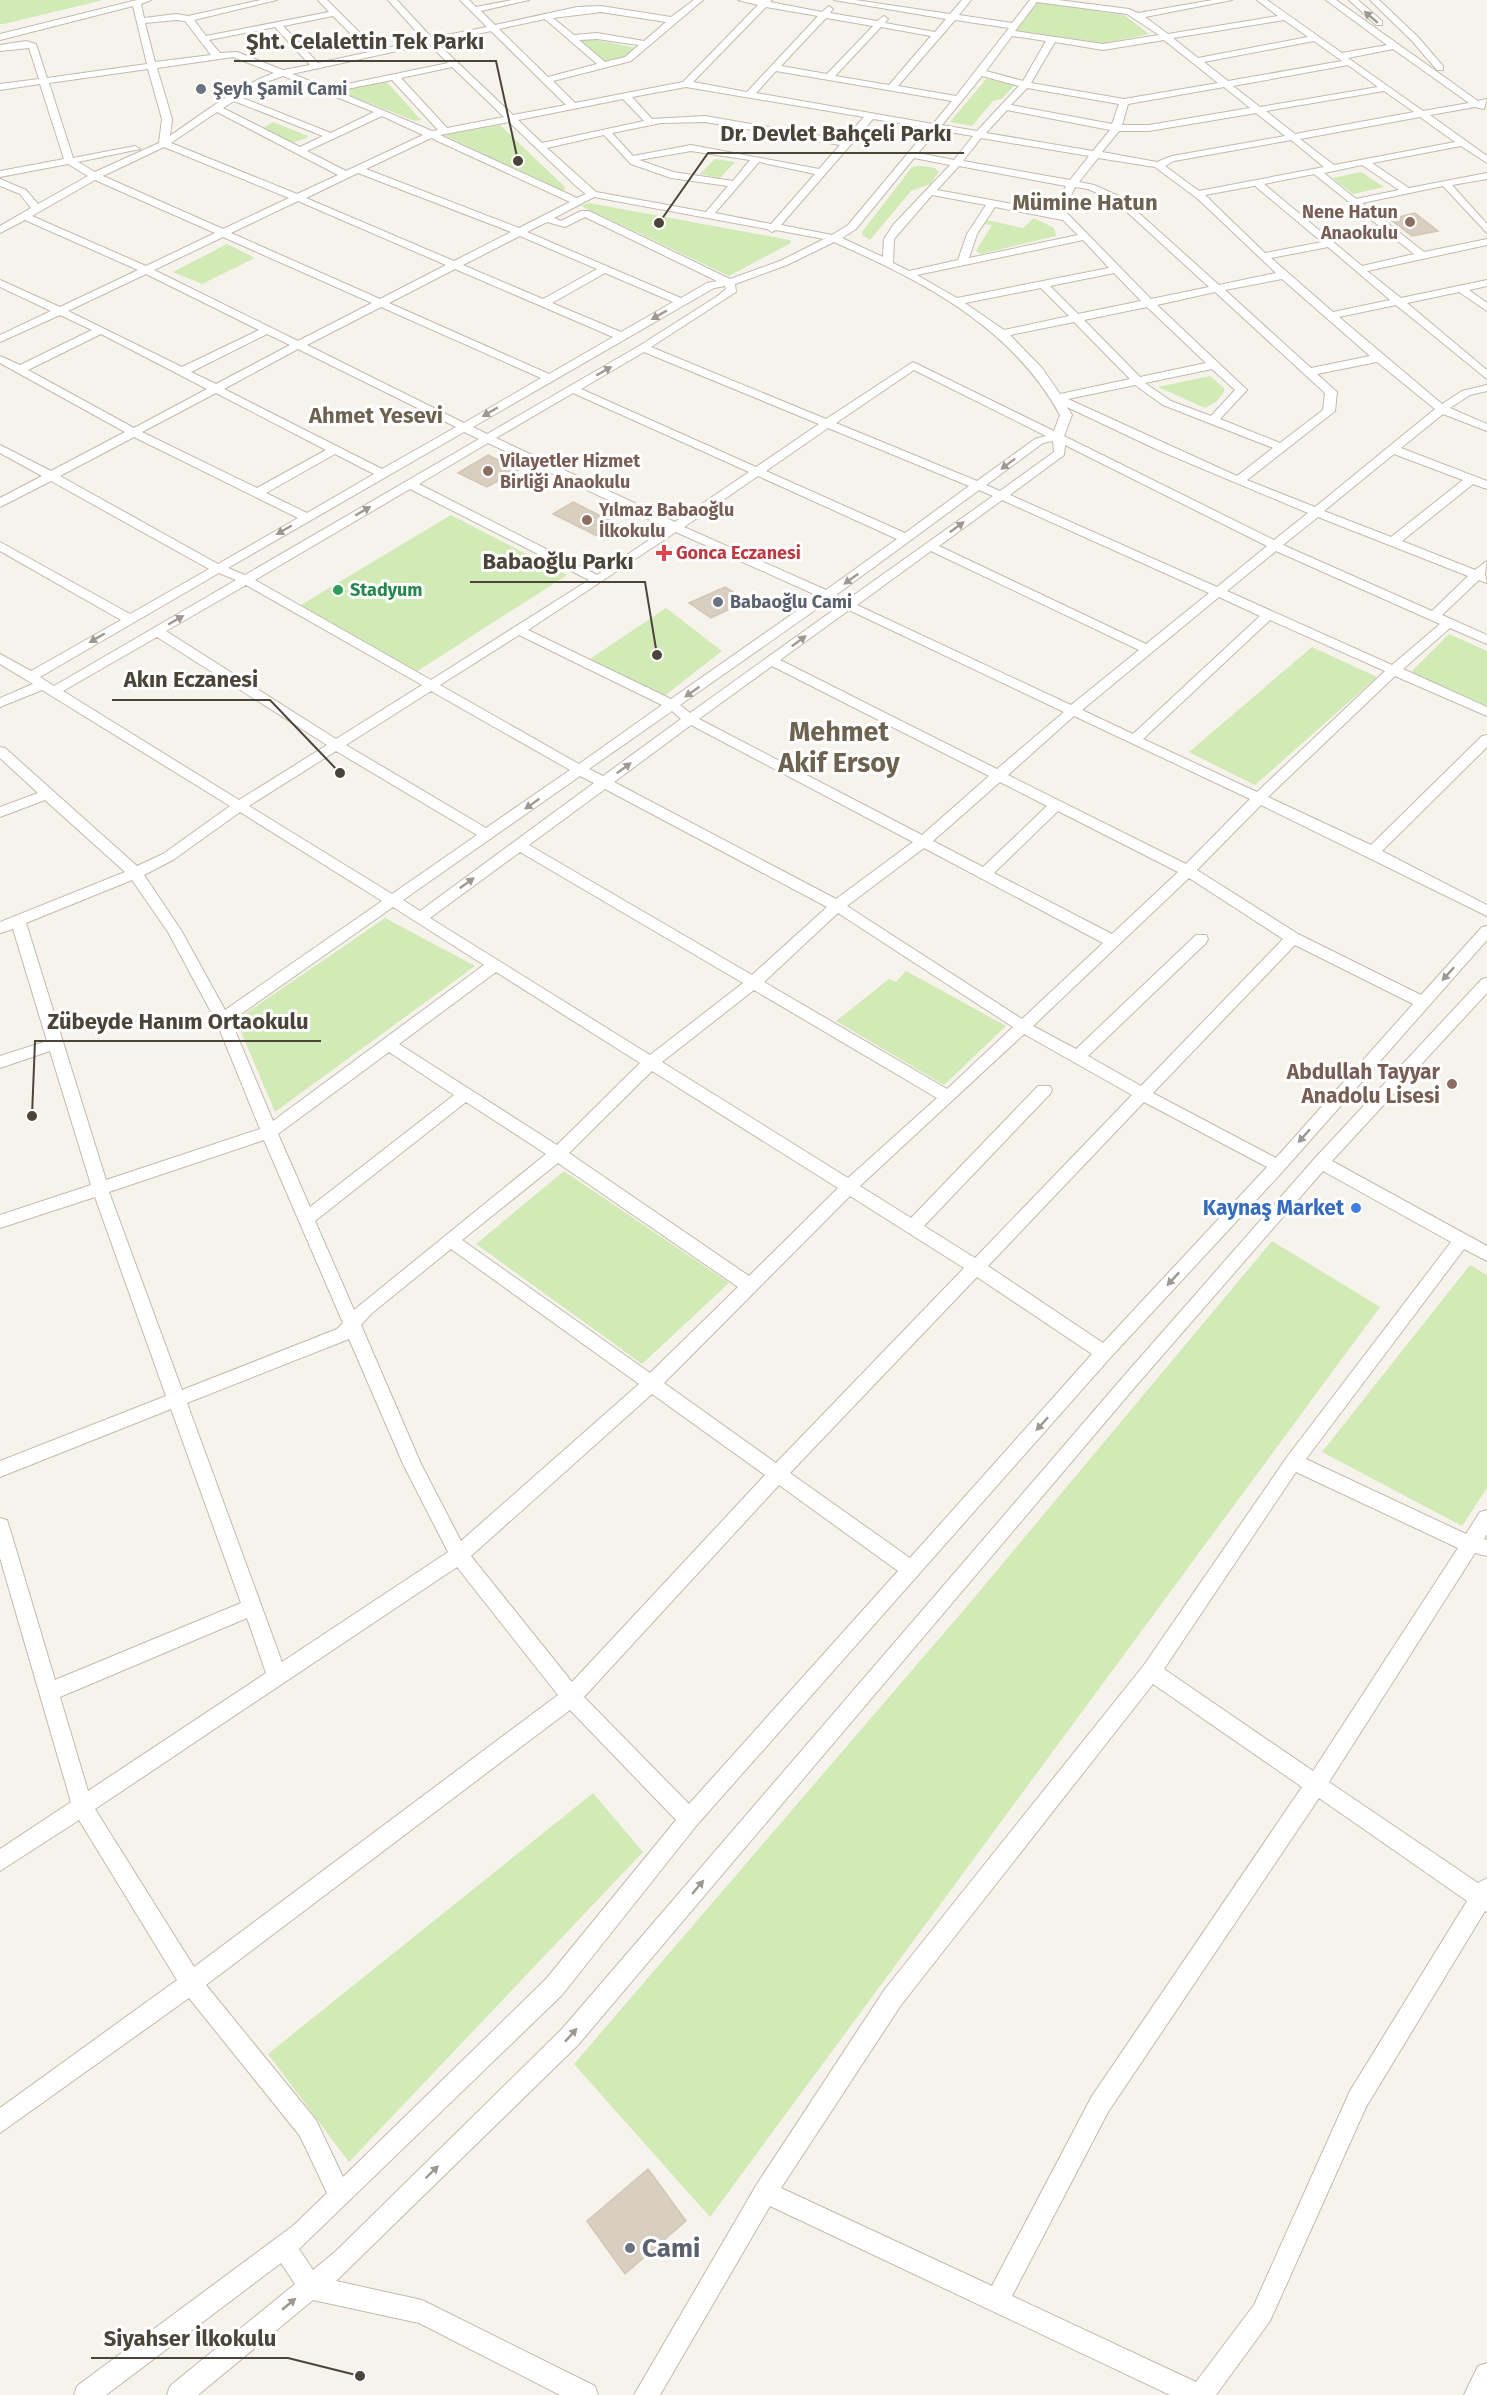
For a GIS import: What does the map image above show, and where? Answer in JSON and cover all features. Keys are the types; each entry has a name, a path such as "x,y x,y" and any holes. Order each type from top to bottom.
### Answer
{"street":[{"path":"0,29 112,0"},
{"path":"140,21 176,17 188,19 273,0"},
{"path":"322,0 374,52"},
{"path":"392,0 430,41 513,118 580,185 593,194 772,229 834,238 908,274 975,311 1004,333 1046,381 1066,415 1058,436 1060,453 690,719 420,918"},
{"path":"464,0 573,106"},
{"path":"475,10 525,0"},
{"path":"580,0 588,9"},
{"path":"547,80 605,67 628,59 699,0"},
{"path":"742,0 766,2 823,15 939,35"},
{"path":"750,94 837,0 897,4 1051,41 1103,47 1288,17"},
{"path":"892,87 967,0"},
{"path":"42,684 129,619 711,285 730,284 834,238 852,227 981,72 1036,0 1129,12 1167,37 1333,169"},
{"path":"1136,16 1228,0"},
{"path":"1261,0 1318,38 1487,160"},
{"path":"1330,0 1395,46 1484,102"},
{"path":"1353,0 1399,40 1484,102 1487,111"},
{"path":"1374,0 1415,39 1440,68"},
{"path":"0,37 142,1 140,21 151,68 167,119 164,142"},
{"path":"686,84 766,2"},
{"path":"829,77 897,4"},
{"path":"0,230 94,176 164,142 258,82 283,73 374,52 588,9 673,20"},
{"path":"203,39 335,13"},
{"path":"546,16 605,67"},
{"path":"188,19 218,57"},
{"path":"277,24 315,65"},
{"path":"572,38 597,36 648,44"},
{"path":"1197,61 1318,38"},
{"path":"888,264 889,239 957,163 979,134 1025,85 1051,41"},
{"path":"0,48 26,44 33,46 69,161 94,176 549,378"},
{"path":"1343,56 1395,46"},
{"path":"0,87 151,68 234,54 382,112 578,202"},
{"path":"981,72 1025,85 1124,102 1352,63"},
{"path":"328,90 455,64"},
{"path":"774,68 958,99"},
{"path":"395,77 444,131"},
{"path":"0,339 432,134 686,84 1158,165 1197,194 1284,275 1379,358 1442,409 1487,428"},
{"path":"1005,107 1116,128 1149,128 1387,88"},
{"path":"625,96 650,122"},
{"path":"233,97 331,136"},
{"path":"1124,102 1116,128 1072,184 1059,210 1064,218 1118,269 1149,303 1241,390 1212,421"},
{"path":"1158,165 1172,159 1484,102"},
{"path":"216,108 346,175"},
{"path":"300,151 382,112"},
{"path":"772,229 871,115"},
{"path":"541,146 650,122 705,119 847,143"},
{"path":"606,132 631,159 672,175 735,184"},
{"path":"0,174 164,142 621,336"},
{"path":"1197,194 1463,143"},
{"path":"631,159 691,148 821,172"},
{"path":"911,155 1091,187 1118,199 1331,392 1329,411 1240,479"},
{"path":"707,216 756,160"},
{"path":"1365,162 1407,191"},
{"path":"358,169 520,232 681,302"},
{"path":"1317,172 1422,256"},
{"path":"1354,202 1487,176"},
{"path":"0,182 23,192 37,209"},
{"path":"1445,183 1487,230"},
{"path":"1258,184 1487,376"},
{"path":"930,192 1064,218"},
{"path":"0,503 300,344 593,194"},
{"path":"962,263 972,234 992,204"},
{"path":"0,704 157,631 643,348 732,290 730,284 585,213 561,225 547,218"},
{"path":"24,216 147,270 488,439 848,605 1071,712 1373,852 1487,911"},
{"path":"908,274 1084,237"},
{"path":"1360,269 1487,242"},
{"path":"1263,256 1330,244"},
{"path":"544,303 605,269"},
{"path":"957,301 1118,269"},
{"path":"1004,333 1284,275"},
{"path":"0,283 101,330 381,474"},
{"path":"1331,316 1487,283"},
{"path":"1044,285 1138,382 1167,403 1281,447"},
{"path":"1461,289 1487,308"},
{"path":"181,372 268,329"},
{"path":"18,370 101,330"},
{"path":"643,348 1001,495 1487,712"},
{"path":"1309,372 1379,358"},
{"path":"0,359 133,432 306,517"},
{"path":"0,928 135,873 168,857 238,807 598,580 913,365 1274,544 1487,640"},
{"path":"1057,398 1214,365"},
{"path":"0,1469 343,1334 366,1308 558,1154 649,1064 753,982 837,906 923,842 1071,712 1274,544 1442,409 1466,393 1487,388"},
{"path":"573,389 906,538"},
{"path":"1057,398 1102,421 1315,511 1482,577"},
{"path":"223,1019 826,596 1039,441 1058,436"},
{"path":"0,448 218,568 246,580 580,770 837,906 1022,1026 1144,1095 1278,1166"},
{"path":"1392,449 1487,485"},
{"path":"257,493 334,450"},
{"path":"1393,542 1471,478"},
{"path":"410,484 598,580"},
{"path":"0,546 129,619"},
{"path":"930,546 1146,650"},
{"path":"0,1861 459,1556 651,1384 849,1187 1188,871 1259,798 1393,671 1482,577 1487,565"},
{"path":"1134,740 1268,615"},
{"path":"519,630 672,705 690,719 1112,941"},
{"path":"157,631 336,745 488,835"},
{"path":"0,658 913,1227 1104,1353"},
{"path":"771,661 1188,871 1293,938 1422,1002"},
{"path":"1373,852 1487,739"},
{"path":"0,751 135,873 174,930 223,1019 269,1132 353,1322 413,1466 459,1556 571,1696 689,1819"},
{"path":"0,812 47,794"},
{"path":"985,874 1056,805"},
{"path":"519,845 948,1097"},
{"path":"18,922 100,1189 278,1678"},
{"path":"86,2395 302,2234 554,1987 689,1819 1104,1353 1278,1166 1487,931"},
{"path":"0,2122 191,1983 571,1696 778,1473 1293,938"},
{"path":"1077,1057 1201,939"},
{"path":"0,1222 269,1132 494,966"},
{"path":"179,2395 344,2259 570,2037 1121,1391 1321,1161 1487,983"},
{"path":"0,1062 54,1044"},
{"path":"388,1044 558,1154 750,1286"},
{"path":"913,1227 1044,1090"},
{"path":"307,1218 466,1094"},
{"path":"1321,1161 1487,1254"},
{"path":"450,1240 912,1570"},
{"path":"646,2395 765,2192 892,1996 1151,1671 1293,1462 1462,1240"},
{"path":"1293,1462 1478,1546"},
{"path":"997,2301 1100,2104 1478,1546 1487,1518"},
{"path":"0,1526 83,1808 191,1983 309,2128 340,2196"},
{"path":"49,1692 252,1607"},
{"path":"765,2192 1199,2395 1262,2313 1358,2099 1485,1896 1151,1671"},
{"path":"284,2247 310,2287 422,2312 575,2393"},
{"path":"1476,2395 1487,2375"}],"green space":[{"path":"0,0 103,0 0,24"},
{"path":"1038,2 1124,15 1149,34 1100,44 1015,31"},
{"path":"590,39 638,48 622,58 606,63 578,40"},
{"path":"986,79 1015,84 1002,99 993,101 972,126 950,122"},
{"path":"385,80 421,120 415,121 339,91"},
{"path":"273,122 308,136 292,143 262,129"},
{"path":"500,125 565,187 563,192 444,135"},
{"path":"715,159 735,162 720,178 700,174"},
{"path":"912,167 935,168 939,172 930,184 911,191 870,240 863,236 862,232"},
{"path":"1361,172 1384,187 1353,194 1333,178"},
{"path":"589,203 790,240 791,243 729,276 581,206"},
{"path":"1034,218 1054,228 1056,236 981,254 976,251 992,225 985,224 987,220 1023,228"},
{"path":"227,244 255,258 202,284 173,272"},
{"path":"1210,376 1224,388 1224,392 1216,402 1205,408 1158,387"},
{"path":"451,515 567,575 416,672 299,606"},
{"path":"666,608 722,651 663,697 590,659"},
{"path":"1449,634 1487,651 1487,706 1411,672"},
{"path":"1312,647 1377,677 1255,785 1189,752"},
{"path":"385,918 475,966 275,1112 236,1020"},
{"path":"906,971 1006,1026 944,1085 836,1021 889,979 896,982"},
{"path":"564,1171 729,1283 642,1364 476,1244"},
{"path":"1272,1241 1380,1307 710,2217 574,2064 968,1605"},
{"path":"1470,1265 1487,1275 1487,1488 1462,1526 1322,1452"},
{"path":"593,1793 643,1852 349,2162 268,2054"}],"building":[{"name":"Nene Hatun Anaokulu","path":"1415,213 1438,231 1412,236 1390,219"},
{"name":"Vilayetler Hizmet Birliği Anaokulu","path":"488,455 518,470 487,487 458,473"},
{"name":"Yılmaz Babaoğlu İlkokulu","path":"573,502 621,526 601,538 553,514"},
{"name":"Babaoğlu Cami","path":"725,587 747,601 711,618 689,603"},
{"name":"Cami","path":"648,2169 686,2221 625,2274 587,2221"}],"place":[{"name":"Şeyh Şamil Cami","path":"201,89"},
{"name":"Şht. Celalettin Tek Parkı","path":"518,161"},
{"name":"Nene Hatun Anaokulu","path":"1410,222"},
{"name":"Dr. Devlet Bahçeli Parkı","path":"659,223"},
{"name":"Vilayetler Hizmet Birliği Anaokulu","path":"488,471"},
{"name":"Yılmaz Babaoğlu İlkokulu","path":"587,520"},
{"name":"Gonca Eczanesi","path":"664,553"},
{"name":"Stadyum","path":"338,590"},
{"name":"Babaoğlu Cami","path":"718,602"},
{"name":"Babaoğlu Parkı","path":"657,655"},
{"name":"Akın Eczanesi","path":"340,773"},
{"name":"Abdullah Tayyar Anadolu Lisesi","path":"1452,1084"},
{"name":"Zübeyde Hanım Ortaokulu","path":"32,1116"},
{"name":"Kaynaş Market","path":"1356,1208"},
{"name":"Cami","path":"630,2248"},
{"name":"Siyahser İlkokulu","path":"360,2376"}],"district":[{"name":"Mümine Hatun","path":"1085,202"},
{"name":"Ahmet Yesevi","path":"376,415"},
{"name":"Mehmet Akif Ersoy","path":"839,748"}]}
